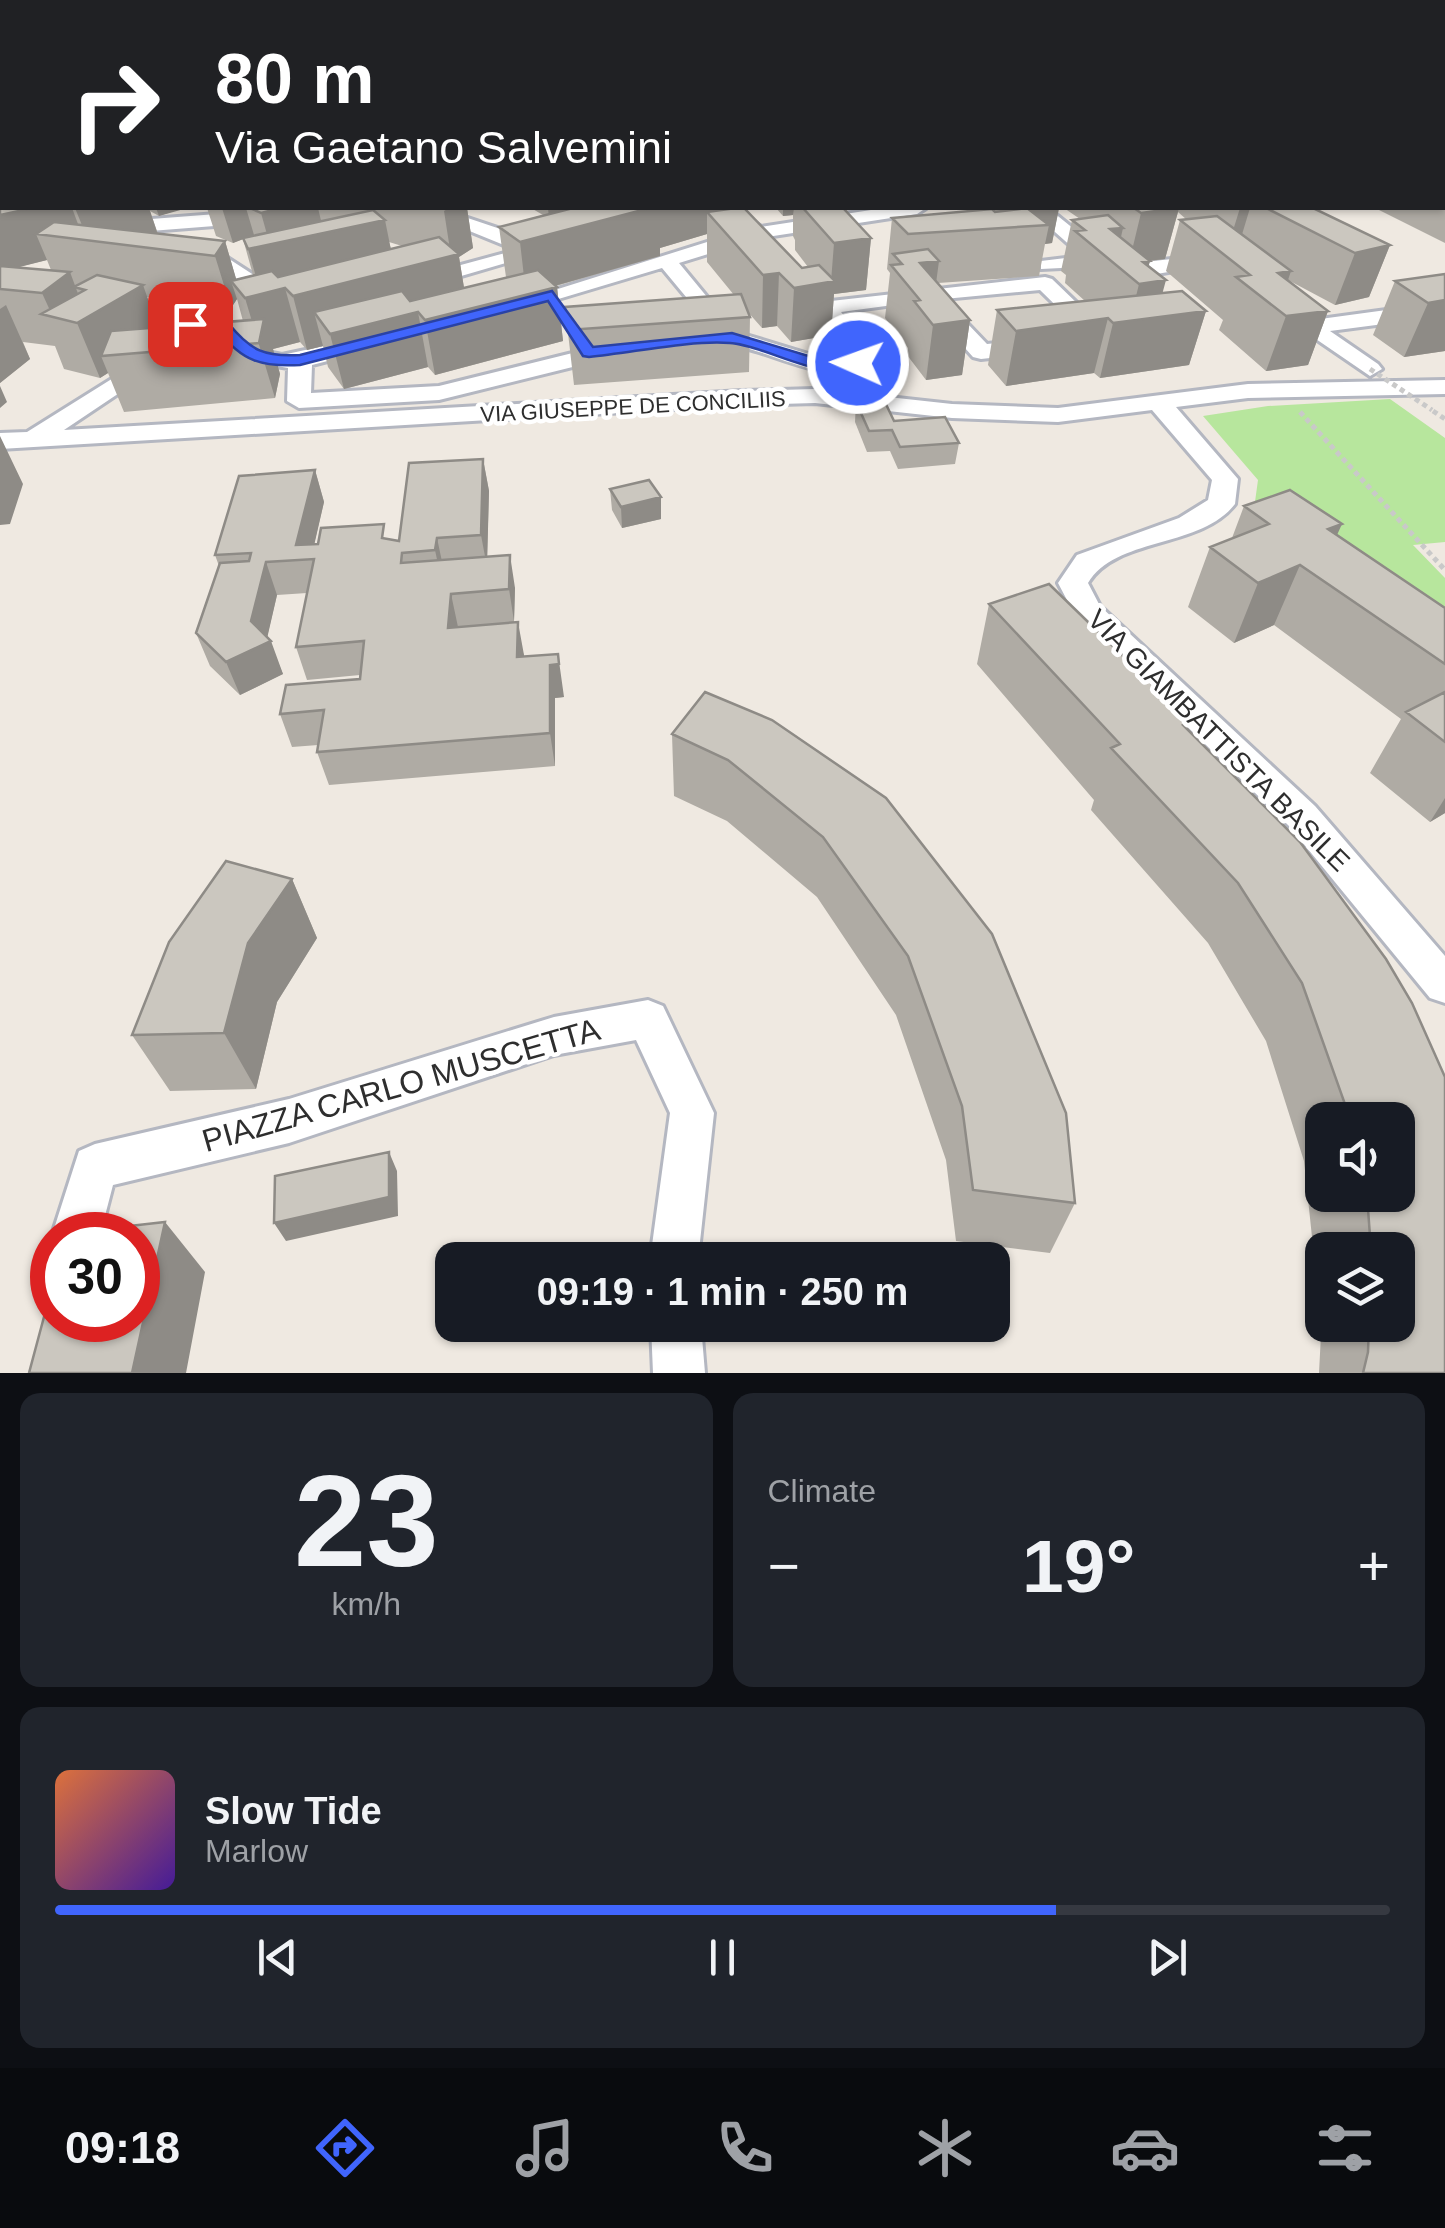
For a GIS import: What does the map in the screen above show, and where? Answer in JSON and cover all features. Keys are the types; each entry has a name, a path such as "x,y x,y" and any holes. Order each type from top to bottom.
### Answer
{"street":[{"path":"94,227 174,234 308,210"},
{"path":"427,210 536,251"},
{"path":"678,344 732,338 814,363 858,363 854,339 757,233 726,210"},
{"path":"399,287 483,290 557,302 666,261 757,233 905,210"},
{"path":"1039,210 1100,260"},
{"path":"174,234 262,278 201,281"},
{"path":"826,308 1046,274 1100,260 1146,270 1219,263 1186,238"},
{"path":"483,290 536,251 571,241"},
{"path":"928,294 982,352 1102,338 1024,254"},
{"path":"666,261 732,338"},
{"path":"1268,298 1370,369"},
{"path":"1310,328 1445,309"},
{"path":"88,313 232,325"},
{"path":"36,436 176,349 232,325"},
{"path":"232,325 241,350 266,362 300,360 392,338"},
{"path":"300,360 299,402 439,393 584,345 642,347"},
{"name":"VIA GIUSEPPE DE CONCILIIS","path":"0,441 796,396 952,411 1058,415 1248,391 1445,387"},
{"name":"VIA GIAMBATTISTA BASILE","path":"1159,404 1224,479 1221,504 1190,524 1086,560 1073,583 1088,612 1302,816 1445,984"},
{"name":"PIAZZA CARLO MUSCETTA","path":"82,1212 94,1168 290,1120 554,1036 648,1019 692,1113 676,1242"},
{"path":"677,1342 678,1373"}],"path":[{"path":"1370,369 1445,419"},
{"path":"1296,408 1445,570"}],"green space":[{"path":"1390,399 1445,438 1445,542 1413,545 1445,578 1445,638 1254,509 1258,480 1203,416 1268,406"}],"building":[{"path":"373,210 385,220 248,249 243,238"},
{"path":"565,210 642,210 520,242 499,227"},
{"path":"746,210 802,268 819,265 835,281 794,288 779,273 763,275 707,212"},
{"path":"805,210 845,210 871,238 834,243"},
{"path":"981,210 1030,210 1049,225 908,234 892,218"},
{"path":"1270,210 1317,210 1390,245 1355,253"},
{"path":"1108,215 1123,228 1110,229 1150,261 1143,262 1166,280 1139,284 1075,231 1085,230 1072,220"},
{"path":"1217,216 1291,271 1278,273 1328,311 1286,316 1236,277 1250,275 1180,220"},
{"path":"54,222 225,241 215,256 36,234"},
{"path":"439,237 459,254 293,296 285,288 245,298 231,281 272,271 278,277"},
{"path":"928,249 939,261 920,263 970,320 933,325 914,301 920,300 891,265 902,264 893,254"},
{"path":"0,266 70,272 42,293 0,289"},
{"path":"538,270 557,287 425,320 418,312 330,334 314,312 402,291 410,301"},
{"path":"1445,274 1445,300 1428,303 1395,281"},
{"path":"97,275 143,285 77,323 41,314 85,290 74,287"},
{"path":"1182,291 1206,311 1113,323 1108,318 1016,331 997,310"},
{"path":"741,294 750,317 568,330 565,307"},
{"path":"264,319 259,343 101,356 111,331"},
{"path":"884,400 894,421 945,417 959,443 900,447 892,430 869,431 856,402"},
{"path":"483,459 481,535 437,538 435,550 402,553 401,563 510,555 509,589 451,594 448,628 518,622 517,657 558,654 559,664 550,665 550,733 317,752 324,710 280,714 286,685 360,679 364,641 296,647 314,559 266,562 251,621 271,641 226,662 196,633 220,563 249,561 251,553 215,555 239,476 315,470 296,545 318,544 321,528 384,524 382,538 399,541 409,463"},
{"path":"649,480 661,497 621,507 610,489"},
{"path":"1290,490 1342,524 1328,529 1445,608 1445,664 1300,565 1258,583 1210,547 1269,524 1244,506"},
{"path":"1049,584 1190,721 1183,725 1300,842 1386,959 1412,1003 1445,1077 1445,1373 1363,1373 1368,1342 1415,1342 1415,1232 1370,1232 1368,1212 1415,1212 1415,1102 1344,1102 1302,983 1238,883 1111,748 1120,744 989,604"},
{"path":"705,692 772,720 886,798 992,934 1066,1113 1075,1203 973,1190 962,1106 908,956 823,837 728,760 672,734"},
{"path":"1445,692 1445,742 1406,712"},
{"path":"226,861 292,879 248,943 224,1033 132,1035 169,942"},
{"path":"389,1152 389,1197 274,1223 275,1176"},
{"path":"37,1342 139,1342 132,1373 29,1373"}],"route":[{"path":"190,324 224,327 241,350 266,362 300,360 552,295 589,352 732,338 814,363 858,363"}]}
